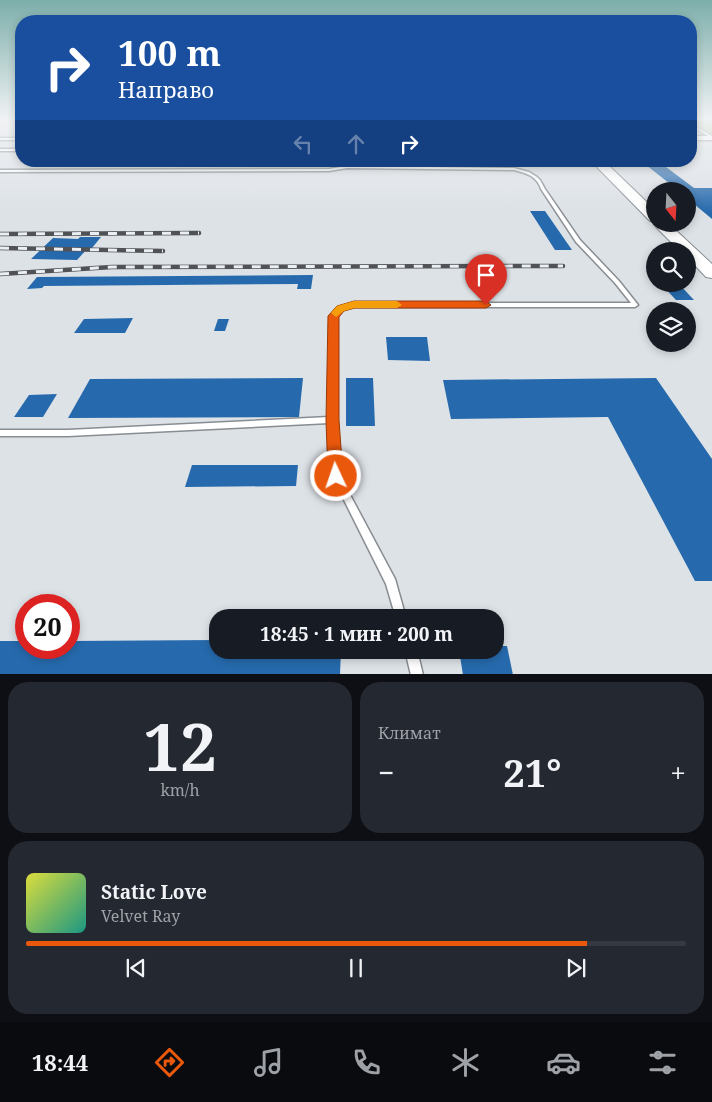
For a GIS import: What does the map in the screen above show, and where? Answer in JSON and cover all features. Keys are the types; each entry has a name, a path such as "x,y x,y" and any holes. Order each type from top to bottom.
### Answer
{"main road":[{"path":"603,167 646,209"},
{"path":"669,232 712,273"}],"lane":[{"path":"0,150 14,150"},
{"path":"0,171 329,170 347,167 514,169 530,172 541,182 543,189 578,241 617,282 635,305 354,305 340,309 333,316 332,420 336,476 391,583 398,609"},
{"path":"0,433 68,433 332,420"},
{"path":"413,659 417,674"}],"building":[{"path":"649,167 666,167 686,182 668,182"},
{"path":"696,188 712,188 712,219 696,206"},
{"path":"530,211 545,211 572,250 555,250"},
{"path":"80,237 101,237 92,248 88,248 77,260 31,259 53,238 78,239"},
{"path":"313,275 311,289 297,289 298,284 44,286 42,288 27,289 37,277"},
{"path":"668,292 686,292 694,300 676,300"},
{"path":"133,318 125,333 74,333 84,319"},
{"path":"218,319 229,319 225,331 214,331"},
{"path":"386,337 427,337 430,361 388,360"},
{"path":"303,378 299,417 68,418 90,379"},
{"path":"346,378 373,378 375,426 346,426"},
{"path":"656,378 712,459 712,581 695,581 608,417 451,419 443,380"},
{"path":"57,394 43,417 14,417 29,395"},
{"path":"192,465 298,465 296,486 185,487"},
{"path":"209,640 209,659 341,659 340,674 0,674 0,641 15,641 15,659 80,659 80,641"},
{"path":"504,646 507,646 513,674 463,674 460,659 504,659"}],"railway":[{"path":"0,234 199,233"},
{"path":"0,248 163,251"},
{"path":"0,274 112,267 563,266"}],"slow traffic":[{"path":"336,313 340,309 354,305 397,305"}],"route":[{"path":"336,476 332,420 333,316 340,309 354,305 486,305"}]}
